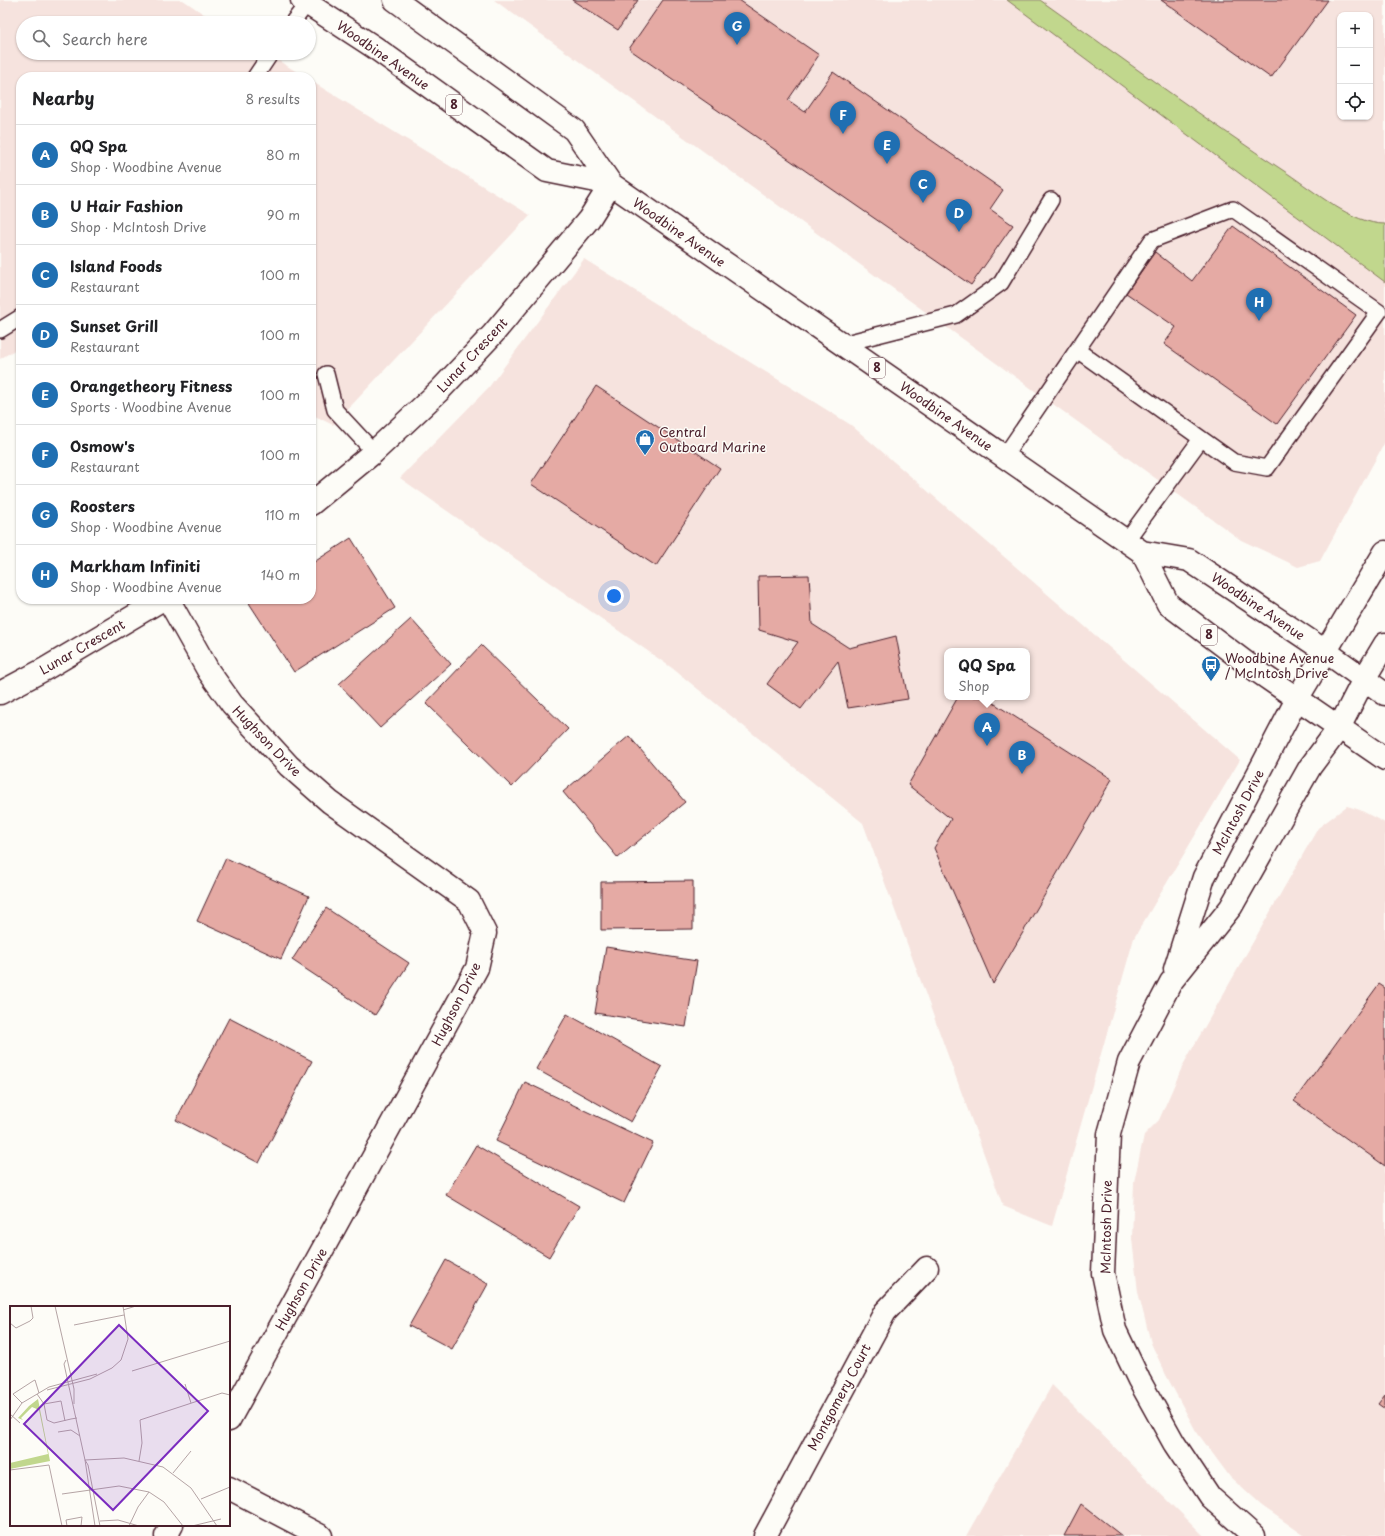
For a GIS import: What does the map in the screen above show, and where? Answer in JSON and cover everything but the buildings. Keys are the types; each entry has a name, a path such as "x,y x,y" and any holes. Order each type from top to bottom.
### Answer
{"street":[{"name":"Woodbine Avenue","path":"396,0 574,130 611,184 1134,547 1188,560 1325,651 1385,694"},
{"name":"Woodbine Avenue","path":"306,1 374,47 547,171 611,184"},
{"name":"Lunar Crescent","path":"316,500 374,452 439,391 493,334 589,219 611,184"},
{"name":"Woodbine Avenue","path":"1134,547 1168,604 1297,699 1385,759"},
{"name":"McIntosh Drive","path":"1254,1536 1210,1497 1174,1443 1139,1380 1115,1330 1103,1273 1109,1134 1129,1062 1171,982 1204,876 1297,699 1385,552"},
{"name":"Lunar Crescent","path":"0,693 45,669 156,604"},
{"name":"Hughson Drive","path":"171,604 209,672 232,704 289,766 330,802 469,901 485,933 477,968 230,1418"},
{"name":"McIntosh Drive","path":"1171,982 1231,907 1310,767 1339,728 1364,679 1385,644"},
{"name":"Montgomery Court","path":"765,1536 885,1312 927,1268"},
{"path":"230,1489 321,1536"},
{"path":"166,1536 171,1526"}],"lane":[{"path":"296,16 306,1"},
{"path":"258,72 266,60"},
{"path":"842,344 956,315 1001,282 1051,200"},
{"path":"1004,457 1152,240 1233,209 1382,313 1267,468 1234,462 1077,350"},
{"path":"0,330 16,320"},
{"path":"326,374 335,410 374,452"},
{"path":"1134,547 1201,439"}],"shaded area":[{"path":"0,0 183,0 207,16 16,16 16,60 277,60 297,72 16,72 16,349 0,359"},
{"path":"494,0 1385,0 1385,442 1320,561 1298,567 1241,540"},
{"path":"316,84 530,215 333,425 316,416"},
{"path":"584,259 851,425 1240,760 1134,938 1052,1226 1003,1206 863,823 672,668 400,478 489,387"},
{"path":"1347,806 1360,810 1385,823 1385,1536 1305,1536 1262,1506 1230,1477 1196,1431 1166,1375 1151,1343 1138,1292 1132,1239 1134,1182 1144,1135 1159,1120 1183,1065 1318,828"},
{"path":"1052,1385 1204,1536 966,1536"}],"green space":[{"path":"1007,0 1040,0 1321,197 1360,219 1372,223 1385,224 1385,282"}],"place":[{"name":"Roosters","path":"737,45"},
{"name":"Osmow's","path":"843,134"},
{"name":"Orangetheory Fitness","path":"887,164"},
{"name":"Island Foods","path":"923,203"},
{"name":"Sunset Grill","path":"959,232"},
{"name":"Markham Infiniti","path":"1259,321"},
{"name":"Central Outboard Marine","path":"645,456"},
{"name":"Woodbine Avenue / McIntosh Drive","path":"1211,682"},
{"name":"QQ Spa","path":"987,746"},
{"name":"U Hair Fashion","path":"1022,774"}]}
